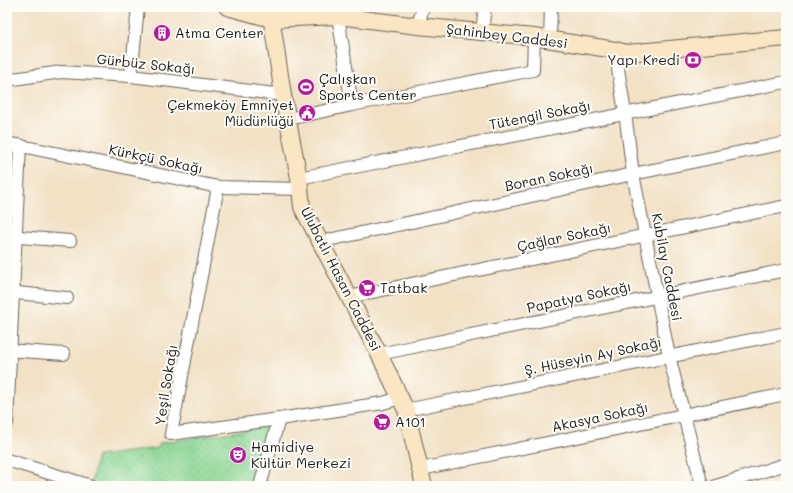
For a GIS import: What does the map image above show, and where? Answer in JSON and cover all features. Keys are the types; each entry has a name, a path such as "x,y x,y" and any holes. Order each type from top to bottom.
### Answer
{"main road":[{"path":"227,7 270,10"},
{"name":"Şahinbey Caddesi","path":"270,10 534,37 615,50 623,44 786,29"},
{"name":"Ulubatlı Hasan Caddesi","path":"270,10 283,95 300,183 302,207 379,354 403,404 424,486"},
{"path":"615,50 627,53 786,38"}],"street":[{"path":"131,76 138,7"},
{"path":"418,26 423,7"},
{"path":"482,32 485,7"},
{"path":"550,40 551,7"},
{"path":"338,16 352,105"},
{"path":"288,119 533,70 534,37"},
{"name":"Kubilay Caddesi","path":"615,50 633,174 657,296 669,356 702,486"},
{"name":"Gürbüz Sokağı","path":"7,80 61,72 131,76 283,95"},
{"name":"Tütengil Sokağı","path":"300,183 625,113 786,82"},
{"name":"Boran Sokağı","path":"319,242 633,174 786,143"},
{"name":"Kürkçü Sokağı","path":"7,144 218,187 300,183"},
{"path":"7,422 11,236 20,146"},
{"name":"Yeşil Sokağı","path":"218,187 171,434 383,403 403,404"},
{"name":"Çağlar Sokağı","path":"349,297 786,206"},
{"path":"11,236 70,241"},
{"name":"Papatya Sokağı","path":"379,354 786,270"},
{"path":"10,292 68,298"},
{"name":"Ş. Hüseyin Ay Sokağı","path":"403,404 669,356 786,332"},
{"path":"9,350 64,354"},
{"name":"Akasya Sokağı","path":"420,469 786,394"},
{"path":"260,486 279,419"},
{"path":"7,460 91,486"},
{"path":"716,486 786,464"}],"green space":[{"path":"266,427 266,448 253,486 97,486 91,484 97,456 158,448 160,443"}],"place":[{"name":"Atma Center","path":"162,33"},
{"name":"Yapı Kredi","path":"693,60"},
{"name":"Çalışkan Sports Center","path":"306,87"},
{"name":"Çekmeköy Emniyet Müdürlüğü","path":"307,113"},
{"name":"Tatbak","path":"367,288"},
{"name":"A101","path":"382,422"},
{"name":"Hamidiye Kültür Merkezi","path":"238,455"}]}
